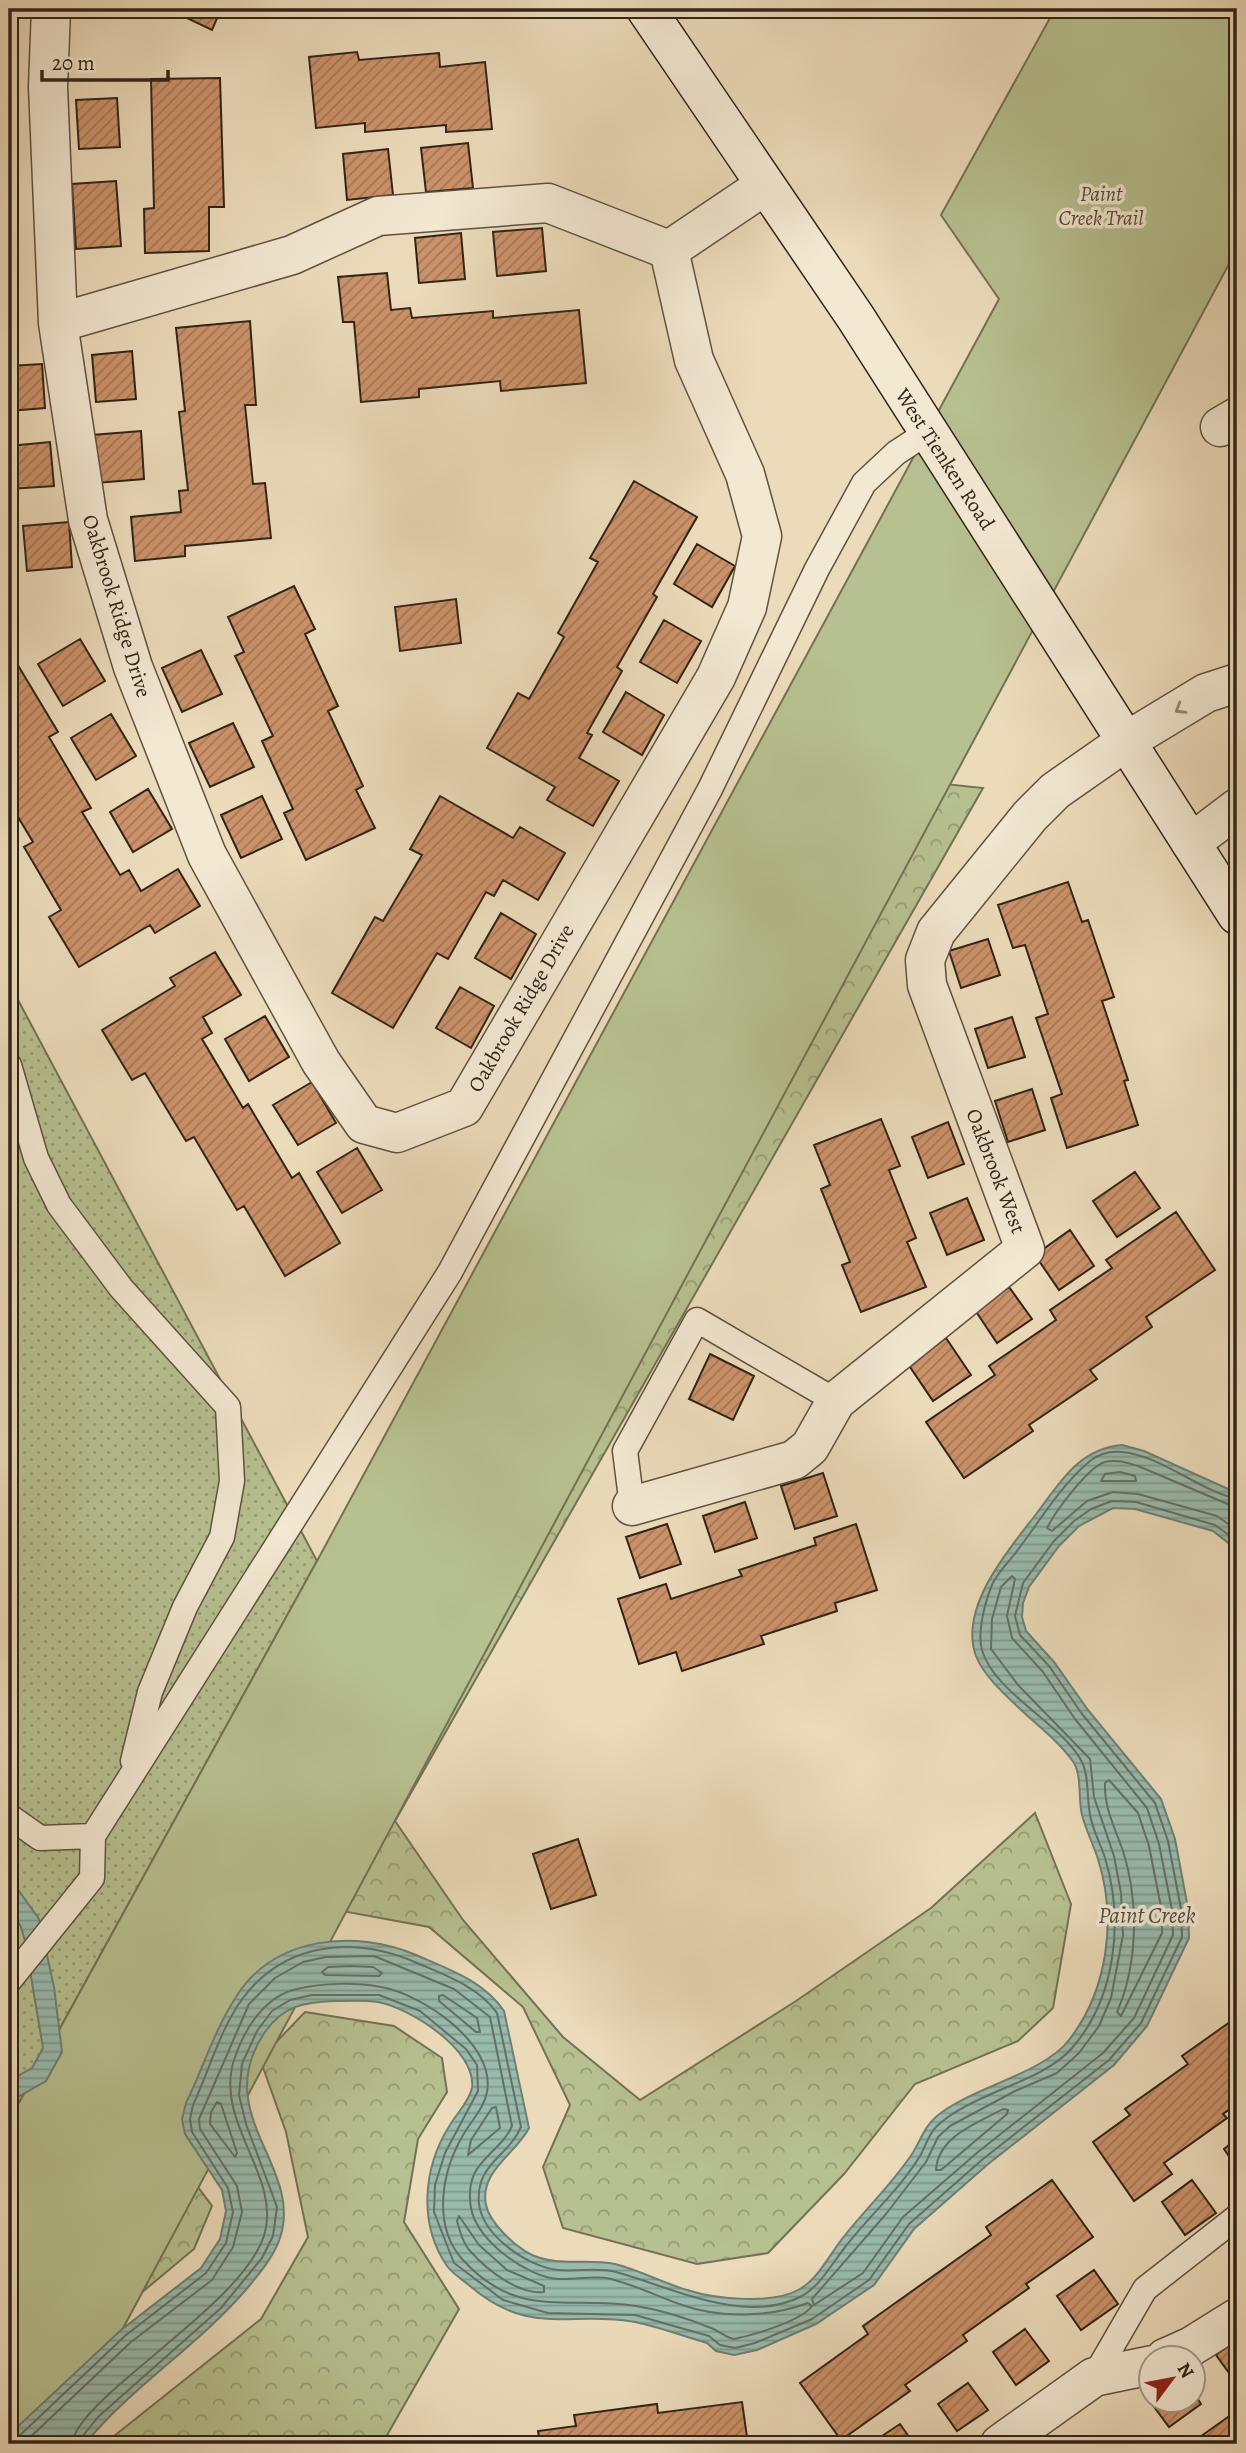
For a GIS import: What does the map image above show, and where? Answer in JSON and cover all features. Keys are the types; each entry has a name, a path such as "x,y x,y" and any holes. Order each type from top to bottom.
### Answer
{"street":[{"name":"Oakbrook Ridge Drive","path":"51,9 48,87 58,323 88,520 133,667 207,855 321,1062 363,1124 397,1133 464,1107 716,677 747,607 762,536 746,474 694,360 669,250"},
{"name":"West Tienken Road","path":"646,9 856,318 1237,915"},
{"path":"58,323 292,255 378,216 548,203 669,250 764,186"},
{"path":"1125,742 1206,693 1237,683"},
{"name":"Oakbrook West","path":"632,1506 794,1460 810,1447 836,1401 1025,1249 927,985 925,960 936,932 1030,816 1073,775 1125,742"},
{"path":"1191,843 1237,808"},
{"path":"1195,2344 1237,2318"},
{"path":"1000,2444 1094,2377 1138,2368"}],"lane":[{"path":"9,1980 92,1878 93,1836 450,1272 710,789 817,569 864,483 896,453 928,432"},
{"path":"9,1065 36,1158 59,1205 121,1288 228,1407 232,1481 222,1537 185,1607 150,1692 128,1782"},
{"path":"632,1506 625,1451 697,1320 836,1401"},
{"path":"9,1816 40,1838 93,1836"},
{"path":"1094,2377 1145,2289 1237,2217"}],"green space":[{"name":"Paint Creek Trail","path":"1055,9 1237,9 1237,249 61,2444 9,2444 9,2121 317,1561 999,299 941,215"},
{"path":"897,779 983,788 395,1821 463,1920 563,2037 640,2100 796,2001 931,1908 1035,1813 1071,1904 1053,2008 1018,2041 915,2084 844,2174 768,2253 697,2264 563,2228 543,2167 570,2105 523,2007 429,1927 310,1905 180,2163 212,2206 194,2249 57,2363 9,2416 9,2119 47,2105"},
{"path":"9,983 317,1561 9,2121"},
{"path":"305,2012 394,2026 442,2058 447,2092 418,2139 404,2222 459,2309 382,2444 104,2444 261,2319 308,2237 286,2132 260,2059"}],"water":[{"name":"Paint Creek","path":"1122,1445 1144,1451 1237,1493 1237,1550 1213,1531 1135,1509 1113,1508 1079,1526 1059,1546 1029,1587 1023,1603 1022,1617 1026,1631 1054,1662 1088,1710 1161,1799 1175,1839 1188,1908 1189,1938 1147,2026 1114,2065 987,2165 914,2229 874,2285 816,2324 757,2350 734,2355 716,2351 707,2343 635,2322 611,2319 551,2319 512,2312 492,2302 458,2277 447,2266 431,2232 428,2196 434,2159 441,2141 466,2103 472,2088 471,2074 464,2059 439,2033 391,2006 367,2001 304,2004 279,2016 265,2032 251,2061 247,2089 251,2114 280,2187 284,2212 280,2238 267,2263 231,2306 124,2403 85,2444 9,2444 13,2431 121,2330 201,2268 220,2239 226,2211 222,2190 185,2134 182,2119 186,2103 222,2022 236,1997 252,1977 272,1961 317,1943 367,1942 416,1955 476,1984 504,2011 529,2128 493,2173 485,2193 486,2205 492,2220 525,2251 552,2261 615,2264 687,2290 728,2298 775,2297 789,2294 806,2285 904,2166 937,2116 1057,2052 1069,2040 1093,1999 1105,1953 1107,1906 1098,1859 1082,1815 1079,1781 1074,1763 1049,1734 989,1678 976,1656 972,1637 980,1598 990,1579 1054,1489 1072,1468 1083,1460 1107,1448"},
{"path":"9,1877 39,1919 54,1987 62,2052 46,2081 9,2102 9,2081 32,2068 43,2048 25,1941 21,1927 9,1907"}],"building":[{"path":"168,9 221,9 212,30"},
{"path":"357,52 359,60 439,53 440,67 485,62 492,129 446,132 446,125 365,132 365,123 316,128 309,57"},
{"path":"220,78 224,207 209,207 209,251 145,253 144,209 154,208 151,79"},
{"path":"117,98 120,147 79,149 76,100"},
{"path":"468,143 473,188 426,192 421,148"},
{"path":"388,149 393,195 347,200 343,154"},
{"path":"116,181 121,246 76,249 72,184"},
{"path":"542,228 546,271 497,276 493,232"},
{"path":"461,233 465,279 419,283 415,238"},
{"path":"387,273 391,310 410,308 412,318 493,311 493,318 579,310 586,383 501,391 500,381 419,389 419,397 361,402 354,322 343,322 338,277"},
{"path":"250,321 256,405 245,405 253,484 265,483 271,538 185,546 185,556 135,561 131,517 181,512 179,491 188,490 179,412 185,411 176,328"},
{"path":"132,351 136,399 96,402 92,355"},
{"path":"42,364 45,408 9,411 9,366"},
{"path":"141,431 144,479 96,483 92,435"},
{"path":"50,442 54,486 10,489 9,446"},
{"path":"634,481 697,517 653,594 657,597 617,667 622,671 587,733 592,735 579,758 619,781 593,826 547,800 555,787 487,748 518,693 529,699 564,637 558,633 598,562 590,558"},
{"path":"69,522 72,567 27,571 23,526"},
{"path":"697,544 735,566 712,607 674,584"},
{"path":"294,586 315,629 305,634 338,706 328,711 363,786 356,790 375,828 306,860 284,813 293,809 262,741 273,736 235,656 244,652 228,617"},
{"path":"456,599 461,643 400,651 395,607"},
{"path":"664,620 701,641 677,683 640,662"},
{"path":"80,639 105,681 63,706 38,664"},
{"path":"201,650 222,694 182,712 162,668"},
{"path":"13,657 58,732 49,737 91,808 82,812 120,875 129,870 141,891 178,869 200,906 155,933 150,925 79,967 49,917 61,910 24,847 33,842 9,802 9,659"},
{"path":"626,692 664,715 642,755 603,732"},
{"path":"111,714 136,756 96,780 71,738"},
{"path":"233,723 254,767 210,787 189,743"},
{"path":"148,789 172,829 133,852 110,812"},
{"path":"262,796 282,839 241,858 221,815"},
{"path":"440,796 513,838 520,827 565,853 538,900 503,880 494,896 486,892 448,959 437,953 393,1028 332,993 375,917 383,921 422,855 410,849"},
{"path":"1068,882 1082,922 1088,920 1114,997 1102,1001 1128,1080 1124,1081 1138,1125 1067,1148 1051,1098 1062,1094 1036,1018 1048,1014 1025,945 1013,948 998,905"},
{"path":"501,913 536,934 511,979 475,958"},
{"path":"988,939 1000,975 961,988 949,951"},
{"path":"215,952 241,995 203,1017 212,1033 202,1039 243,1108 248,1104 292,1178 299,1173 340,1243 285,1276 244,1206 237,1210 194,1137 186,1141 145,1073 132,1080 102,1030 175,986 170,978"},
{"path":"460,987 494,1006 471,1048 436,1028"},
{"path":"265,1016 289,1057 249,1081 225,1039"},
{"path":"1012,1017 1025,1057 988,1068 975,1029"},
{"path":"312,1082 336,1123 298,1145 273,1105"},
{"path":"1032,1089 1045,1130 1008,1142 995,1101"},
{"path":"881,1119 900,1166 889,1170 916,1238 907,1242 926,1287 861,1312 842,1265 850,1262 821,1189 830,1185 814,1145"},
{"path":"948,1122 964,1164 928,1178 912,1137"},
{"path":"357,1148 382,1190 342,1213 317,1172"},
{"path":"1135,1172 1160,1208 1117,1237 1093,1201"},
{"path":"967,1198 984,1240 947,1255 930,1213"},
{"path":"1176,1212 1215,1270 1146,1317 1152,1327 1090,1370 1097,1379 1029,1425 1033,1431 964,1478 926,1422 995,1375 989,1366 1056,1320 1050,1310 1112,1268 1106,1260"},
{"path":"1070,1230 1094,1266 1059,1290 1035,1255"},
{"path":"1009,1287 1032,1319 997,1343 975,1310"},
{"path":"946,1338 971,1375 933,1401 908,1364"},
{"path":"710,1354 754,1376 733,1420 689,1399"},
{"path":"823,1473 837,1516 795,1529 781,1486"},
{"path":"745,1502 757,1538 715,1552 703,1516"},
{"path":"667,1524 681,1564 640,1578 626,1537"},
{"path":"856,1524 877,1590 835,1603 837,1611 761,1636 764,1644 682,1671 676,1652 639,1664 618,1599 666,1584 671,1599 742,1576 739,1570 816,1545 814,1538"},
{"path":"578,1839 596,1895 551,1909 533,1854"},
{"path":"1237,2017 1237,2104 1223,2114 1227,2118 1164,2163 1172,2174 1134,2201 1093,2142 1130,2115 1125,2109 1188,2064 1182,2056"},
{"path":"1237,2139 1237,2168 1224,2149"},
{"path":"1052,2180 1093,2237 1026,2284 1029,2288 963,2335 967,2341 905,2385 910,2391 841,2440 800,2383 868,2334 863,2326 991,2235 986,2227"},
{"path":"1192,2180 1216,2213 1185,2235 1162,2202"},
{"path":"1094,2270 1118,2304 1081,2330 1057,2296"},
{"path":"1025,2329 1049,2361 1016,2385 993,2352"},
{"path":"1237,2339 1237,2384 1216,2355"},
{"path":"968,2383 988,2410 957,2431 938,2404"},
{"path":"742,2402 748,2444 540,2444 538,2431 576,2426 574,2415 657,2404 658,2413"},
{"path":"1235,2412 1237,2444 1190,2444"},
{"path":"1159,2414 1187,2414 1169,2427"},
{"path":"900,2424 914,2444 870,2444"}]}
